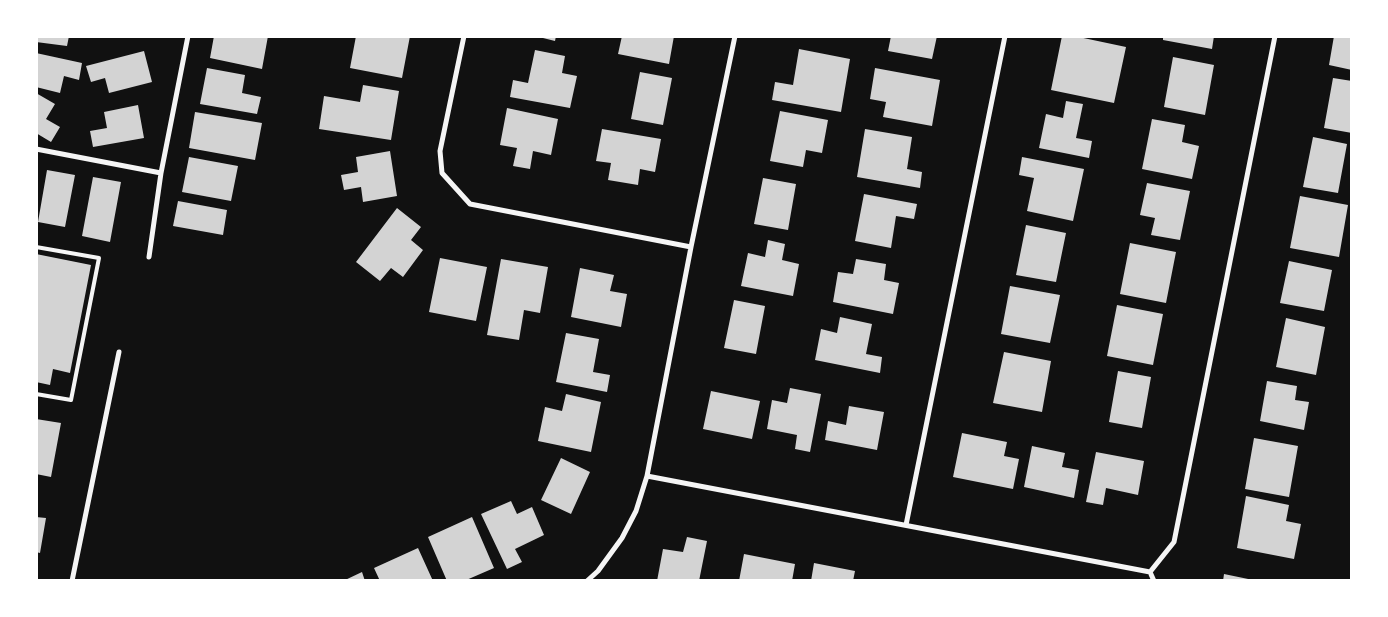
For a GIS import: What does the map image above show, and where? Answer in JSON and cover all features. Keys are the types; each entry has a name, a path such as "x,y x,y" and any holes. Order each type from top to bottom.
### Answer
{"street":[{"path":"148,258 161,173 188,36"},
{"path":"464,36 440,151 442,173 470,204 691,247"},
{"path":"587,581 598,570 622,538 636,511 647,476 691,247 735,36"},
{"path":"906,525 1005,36"},
{"path":"1150,572 1174,542 1275,36"},
{"path":"36,149 161,173"},
{"path":"72,581 119,352"},
{"path":"647,476 1150,572"},
{"path":"1150,572 1154,581"}],"lane":[{"path":"36,247 99,258 71,400 36,394"}],"building":[{"path":"36,36 69,36 67,46 36,42"},
{"path":"214,36 268,36 262,69 210,58"},
{"path":"356,36 410,36 402,78 350,68"},
{"path":"535,36 556,36 555,41"},
{"path":"622,36 674,36 669,64 618,54"},
{"path":"891,36 937,36 932,59 888,51"},
{"path":"1062,36 1074,36 1126,47 1114,103 1051,90"},
{"path":"1163,36 1214,36 1212,49 1163,40"},
{"path":"1334,36 1352,36 1352,70 1329,65"},
{"path":"799,49 850,59 841,112 772,100 775,82 793,85"},
{"path":"535,50 565,56 562,73 577,76 570,108 510,97 513,80 528,83"},
{"path":"144,51 152,82 109,93 105,78 91,82 86,66"},
{"path":"36,53 82,63 79,80 64,76 60,93 36,87"},
{"path":"1173,57 1214,65 1205,115 1164,107"},
{"path":"207,68 245,75 242,93 261,97 257,114 200,104"},
{"path":"875,68 940,80 932,126 883,117 886,102 870,99"},
{"path":"640,72 672,78 663,125 631,119"},
{"path":"1333,78 1352,81 1352,133 1324,128"},
{"path":"363,85 399,91 391,140 319,129 324,96 360,102"},
{"path":"36,93 55,104 46,119 60,127 51,142 36,133"},
{"path":"1066,101 1083,104 1076,138 1092,141 1089,158 1039,148 1046,114 1063,118"},
{"path":"138,105 144,138 93,147 90,131 107,128 104,112"},
{"path":"507,108 558,119 551,155 533,151 530,169 513,166 517,148 500,145"},
{"path":"780,111 828,120 822,153 806,150 803,167 770,161"},
{"path":"195,112 262,123 255,160 189,148"},
{"path":"1152,119 1185,125 1182,142 1199,146 1192,179 1142,169"},
{"path":"602,129 661,139 655,172 640,169 638,185 608,180 611,163 596,161"},
{"path":"865,129 912,137 907,169 922,172 920,188 857,177"},
{"path":"1313,137 1347,144 1338,193 1303,187"},
{"path":"390,151 397,196 363,202 361,187 344,190 341,175 358,172 356,157"},
{"path":"189,157 238,166 231,201 182,192"},
{"path":"1022,157 1084,169 1073,221 1027,211 1034,178 1019,175"},
{"path":"47,170 75,175 65,227 38,222"},
{"path":"93,177 121,182 110,242 82,236"},
{"path":"763,178 796,184 788,230 754,224"},
{"path":"1147,183 1190,191 1180,240 1151,235 1155,218 1140,215"},
{"path":"864,194 917,204 914,219 896,216 891,248 855,241"},
{"path":"1300,196 1348,205 1339,257 1290,248"},
{"path":"178,201 227,210 223,235 173,226"},
{"path":"397,208 421,227 411,240 423,250 403,277 391,268 380,281 356,262"},
{"path":"1026,225 1066,233 1056,282 1016,275"},
{"path":"768,240 785,244 782,260 799,264 793,296 741,286 748,253 765,257"},
{"path":"1130,243 1176,252 1166,303 1120,294"},
{"path":"36,254 91,265 70,373 53,369 50,385 36,382"},
{"path":"440,258 487,267 476,321 429,312"},
{"path":"501,259 548,267 540,313 524,310 519,340 487,335"},
{"path":"856,259 886,264 884,280 899,283 893,314 833,302 838,272 853,274"},
{"path":"1289,261 1332,270 1324,311 1280,303"},
{"path":"580,268 614,275 610,291 627,294 621,327 571,317"},
{"path":"1010,286 1060,295 1050,343 1001,334"},
{"path":"734,300 765,306 756,354 724,348"},
{"path":"1117,305 1163,314 1153,365 1107,356"},
{"path":"840,317 872,324 866,354 882,357 880,373 815,360 821,329 837,333"},
{"path":"1286,318 1325,327 1316,375 1276,367"},
{"path":"566,333 599,339 593,372 610,375 607,392 556,382"},
{"path":"1004,352 1051,361 1042,412 993,403"},
{"path":"1118,371 1151,377 1142,428 1109,422"},
{"path":"1267,381 1297,386 1295,400 1309,402 1304,430 1260,421"},
{"path":"790,388 821,394 810,452 795,449 797,435 767,429 772,400 787,403"},
{"path":"711,391 760,401 752,439 703,429"},
{"path":"566,394 601,402 591,452 538,441 545,407 562,411"},
{"path":"849,406 884,412 877,450 825,440 828,421 846,425"},
{"path":"36,419 61,423 51,477 36,474"},
{"path":"962,433 1007,442 1004,456 1019,459 1013,489 953,477"},
{"path":"1254,438 1298,446 1289,497 1245,489"},
{"path":"1032,446 1065,453 1062,467 1079,470 1074,498 1024,487"},
{"path":"1096,452 1144,461 1138,495 1106,488 1103,505 1086,502"},
{"path":"561,458 590,472 571,514 541,500"},
{"path":"1246,496 1289,505 1286,521 1301,524 1294,559 1237,548"},
{"path":"511,501 517,514 532,507 544,535 515,549 522,562 507,569 481,514"},
{"path":"36,517 46,518 40,553 36,552"},
{"path":"472,517 494,568 464,581 447,581 428,537"},
{"path":"687,537 707,541 699,581 657,581 663,549 683,552"},
{"path":"418,548 433,581 380,581 374,568"},
{"path":"744,554 795,564 792,581 739,581"},
{"path":"814,563 855,571 853,581 811,581"},
{"path":"362,572 365,581 343,581"},
{"path":"1224,574 1253,580 1253,581 1223,581"}]}
